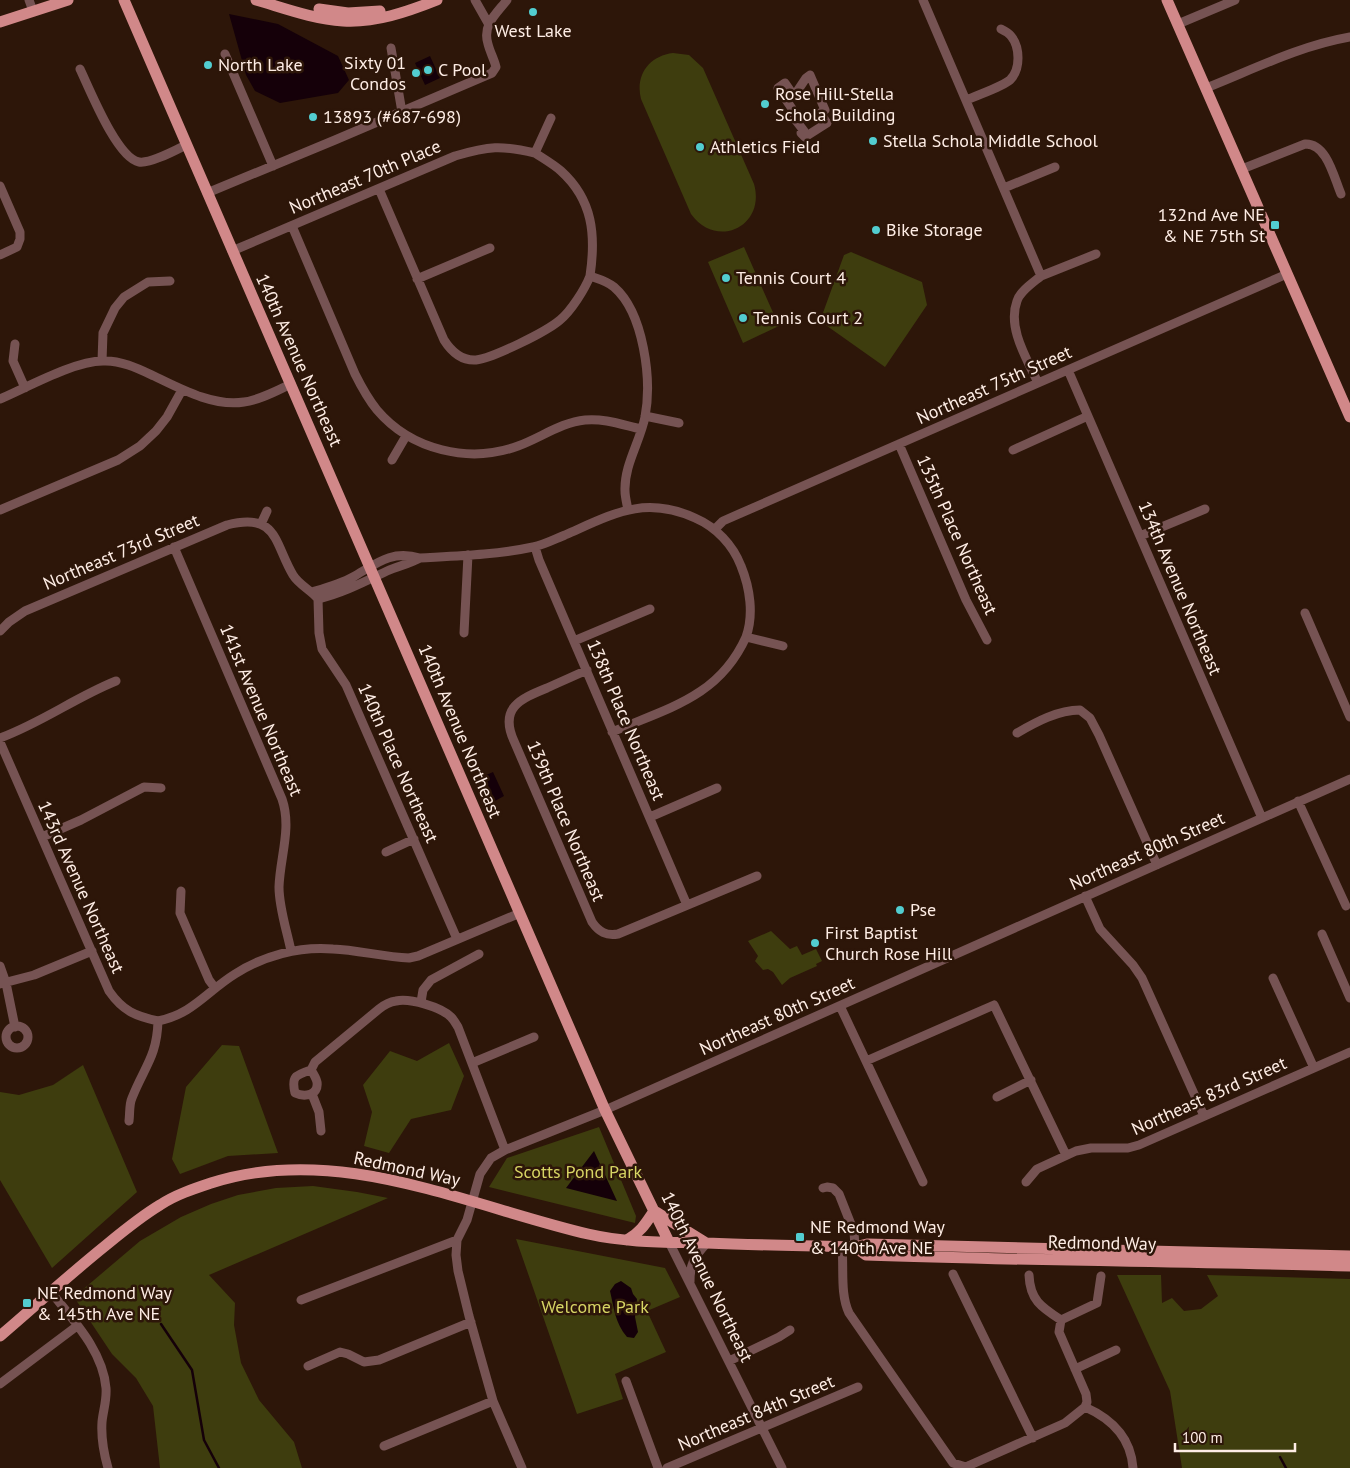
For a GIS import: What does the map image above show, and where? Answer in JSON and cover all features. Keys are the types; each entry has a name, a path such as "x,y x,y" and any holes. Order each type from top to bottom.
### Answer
{"main road":[{"path":"0,22 31,5 68,0"},
{"name":"140th Avenue Northeast","path":"124,0 605,1110 669,1242"},
{"path":"256,0 302,13 343,21 383,18 436,0"},
{"path":"282,0 319,9 348,13 394,8 417,0"},
{"path":"1167,0 1350,417"},
{"name":"Redmond Way","path":"0,1336 128,1227 160,1204 224,1179 285,1170 325,1170 371,1177 428,1189 588,1234 627,1240 842,1247 855,1247 867,1244 1350,1256"},
{"path":"627,1240 646,1225 654,1211 707,1243"},
{"name":"Redmond Way","path":"855,1247 866,1255 1350,1266"}],"street":[{"path":"475,0 488,23"},
{"path":"207,193 492,73 496,67 486,33 488,23 508,0"},
{"path":"923,0 1041,276"},
{"path":"1178,24 1234,0"},
{"path":"967,100 1010,80 1016,70 1017,48 1011,34 1001,29"},
{"path":"1206,88 1300,49 1350,37"},
{"path":"391,48 402,112"},
{"path":"225,54 273,166"},
{"path":"80,70 110,132 122,150 138,162 146,162 186,145"},
{"path":"810,75 825,110 820,113 827,123 805,137 801,134 804,131 794,118 797,116 778,88 785,83 794,96 810,75"},
{"path":"379,189 444,340 457,355 476,360 491,355 541,334 562,319 590,276 594,241 592,226 583,200 561,171 535,153 551,118"},
{"path":"1242,169 1310,143 1327,158 1341,194"},
{"name":"Northeast 70th Place","path":"232,251 455,156 482,148 503,147 535,153"},
{"path":"1004,188 1055,167"},
{"path":"0,186 20,232 20,239 17,247 0,255"},
{"path":"292,226 355,374 365,393 376,409 406,436 435,448 477,454 499,452 519,446 566,425 584,420 601,419 641,430"},
{"path":"417,279 490,248"},
{"path":"1038,383 1020,342 1015,322 1017,300 1041,276 1096,254"},
{"name":"Northeast 75th Street","path":"715,529 723,521 1287,274"},
{"path":"590,276 603,280 622,295 638,328 644,352 647,386 645,416 628,469 625,492 628,510"},
{"path":"102,360 103,333 108,319 120,302 138,287 148,282 170,282"},
{"path":"16,344 13,361 25,388"},
{"path":"0,399 76,366 102,360 118,362 140,369 182,390 228,403 246,402 291,384"},
{"name":"134th Avenue Northeast","path":"1068,370 1262,818"},
{"path":"0,510 118,460 132,451 156,431 167,417 182,390"},
{"path":"645,416 679,423"},
{"path":"1013,450 1088,416"},
{"path":"392,460 406,436"},
{"name":"135th Place Northeast","path":"899,444 966,600 987,640"},
{"path":"315,596 353,577 369,566 394,556 406,555 420,558 468,555 535,547 613,514 641,507 660,507 676,510 702,521 715,529 738,558 744,574 748,591 750,626 741,649 719,679 704,690 688,700 612,732"},
{"path":"1140,536 1204,509"},
{"path":"267,511 261,524 278,542 293,575 299,583 315,596 337,595 387,571 409,564 420,558"},
{"name":"Northeast 73rd Street","path":"0,631 25,611 227,525 252,521 261,524"},
{"name":"141st Avenue Northeast","path":"174,547 286,810 287,824 279,887 291,951"},
{"name":"138th Place Northeast","path":"535,547 687,906"},
{"path":"464,633 468,555"},
{"name":"140th Place Northeast","path":"315,596 322,649 346,685 457,939"},
{"path":"574,641 650,609"},
{"path":"1305,613 1350,718"},
{"path":"746,637 784,646"},
{"name":"139th Place Northeast","path":"587,670 530,695 517,703 510,715 509,731 597,930 604,934 618,934 687,906"},
{"path":"0,738 30,725 98,688 116,681"},
{"path":"1017,733 1066,710 1080,710 1090,718 1157,864"},
{"name":"143rd Avenue Northeast","path":"0,742 109,991 116,1002 126,1010 140,1018 158,1021"},
{"name":"Northeast 80th Street","path":"471,1201 480,1174 491,1158 505,1150 605,1110 1350,779"},
{"path":"42,837 81,820 144,787 161,788"},
{"path":"650,817 717,788"},
{"path":"1298,801 1346,906"},
{"path":"386,852 414,839"},
{"path":"687,906 757,876"},
{"path":"181,891 180,913 209,980 215,988"},
{"path":"1085,896 1100,929 1133,965 1142,978 1204,1116"},
{"path":"129,1121 131,1099 147,1069 156,1046 158,1021 172,1018 188,1011 215,988 256,962 291,951 333,948 409,958 418,956 520,913"},
{"path":"1322,934 1350,998"},
{"path":"3,984 92,951"},
{"path":"421,1002 423,990 431,980 479,954"},
{"path":"0,966 15,1027"},
{"path":"1273,978 1314,1068"},
{"path":"311,1070 317,1083 316,1088 312,1094 300,1096 295,1093 294,1078 311,1070 315,1062 384,1006 396,1000 421,1002 450,1016 458,1027 505,1150"},
{"path":"866,1061 994,1005 1066,1155"},
{"path":"840,1006 923,1182"},
{"path":"472,1063 534,1037"},
{"name":"Northeast 83rd Street","path":"1026,1182 1038,1169 1066,1155 1091,1148 1128,1148 1350,1052"},
{"path":"997,1096 1031,1080"},
{"path":"312,1094 319,1112 321,1131"},
{"path":"823,1188 833,1188 839,1194 854,1232 855,1247"},
{"path":"471,1201 467,1220 457,1240 458,1271 493,1401 522,1468"},
{"path":"301,1300 457,1240"},
{"name":"140th Avenue Northeast","path":"669,1242 782,1468"},
{"path":"690,1285 690,1268 707,1243"},
{"path":"842,1247 844,1268 843,1293 849,1313 952,1465 966,1467 1033,1438 1065,1423 1085,1407 1087,1402 1086,1394 1059,1332 1060,1320"},
{"path":"953,1274 1033,1438"},
{"path":"1029,1274 1031,1292 1037,1302 1060,1320"},
{"path":"1060,1320 1097,1303 1101,1276"},
{"path":"52,1292 94,1350 106,1387 102,1424 108,1468"},
{"path":"308,1366 340,1352 364,1362 379,1360 471,1322"},
{"path":"0,1384 78,1326"},
{"path":"729,1361 780,1338 790,1330"},
{"path":"1074,1369 1116,1350"},
{"path":"626,1380 658,1468"},
{"name":"Northeast 84th Street","path":"667,1468 858,1387"},
{"path":"384,1446 493,1401"},
{"path":"1085,1407 1112,1423 1122,1434 1132,1456 1133,1468"}],"green space":[{"name":"Athletics Field","path":"673,53 689,55 703,68 754,184 756,199 753,211 746,221 737,228 726,231 714,230 702,225 691,214 641,99 640,82 646,68 657,58"},
{"path":"744,247 779,326 743,343 708,262"},
{"path":"851,252 922,282 927,305 885,367 820,321 844,255"},
{"path":"771,931 790,949 797,946 802,955 816,949 822,961 816,964 817,966 790,978 782,985 773,972 768,969 763,970 755,961 758,956 748,941"},
{"path":"449,1043 464,1076 451,1110 411,1119 389,1153 364,1146 372,1112 363,1085 390,1051 417,1061"},
{"path":"222,1045 239,1046 278,1153 228,1156 180,1174 172,1159 186,1087"},
{"path":"83,1065 137,1192 52,1268 0,1180 0,1092 19,1095 53,1085"},
{"name":"Scotts Pond Park","path":"599,1127 636,1216 635,1223 489,1187 507,1158"},
{"path":"313,1186 388,1198 209,1275 235,1303 234,1325 241,1363 259,1400 294,1442 302,1468 160,1468 153,1406 136,1378 112,1354 74,1297 140,1241 181,1217 238,1195 276,1188"},
{"name":"Welcome Park","path":"516,1239 665,1268 680,1297 647,1311 666,1352 615,1374 623,1399 577,1414"},
{"path":"1117,1275 1161,1275 1162,1303 1172,1298 1184,1311 1201,1309 1218,1296 1207,1275 1350,1279 1350,1468 1182,1468 1170,1391"}],"shaded area":[{"path":"229,14 278,24 338,56 349,80 338,93 280,103 255,91 246,75"},
{"name":"C Pool","path":"430,56 440,78 425,85 415,63"},
{"path":"493,772 504,796 495,801 484,776"},
{"path":"594,1151 617,1201 566,1188"},
{"path":"621,1281 631,1288 637,1299 635,1317 638,1332 634,1338 627,1337 623,1332 617,1321 614,1309 610,1291 615,1284"}],"waterway":[{"path":"161,1324 192,1370 204,1440 219,1468"},
{"path":"1280,1457 1286,1468"}],"place":[{"name":"West Lake","path":"533,12"},
{"name":"North Lake","path":"208,65"},
{"name":"C Pool","path":"428,70"},
{"name":"Sixty 01 Condos","path":"416,73"},
{"name":"Rose Hill-Stella Schola Building","path":"765,104"},
{"name":"13893 (#687-698)","path":"313,117"},
{"name":"Stella Schola Middle School","path":"873,141"},
{"name":"Athletics Field","path":"700,147"},
{"name":"132nd Ave NE & NE 75th St","path":"1275,225"},
{"name":"Bike Storage","path":"876,230"},
{"name":"Tennis Court 4","path":"726,278"},
{"name":"Tennis Court 2","path":"743,318"},
{"name":"Pse","path":"900,910"},
{"name":"First Baptist Church Rose Hill","path":"815,943"},
{"name":"NE Redmond Way & 140th Ave NE","path":"800,1237"},
{"name":"NE Redmond Way & 145th Ave NE","path":"27,1303"}]}
